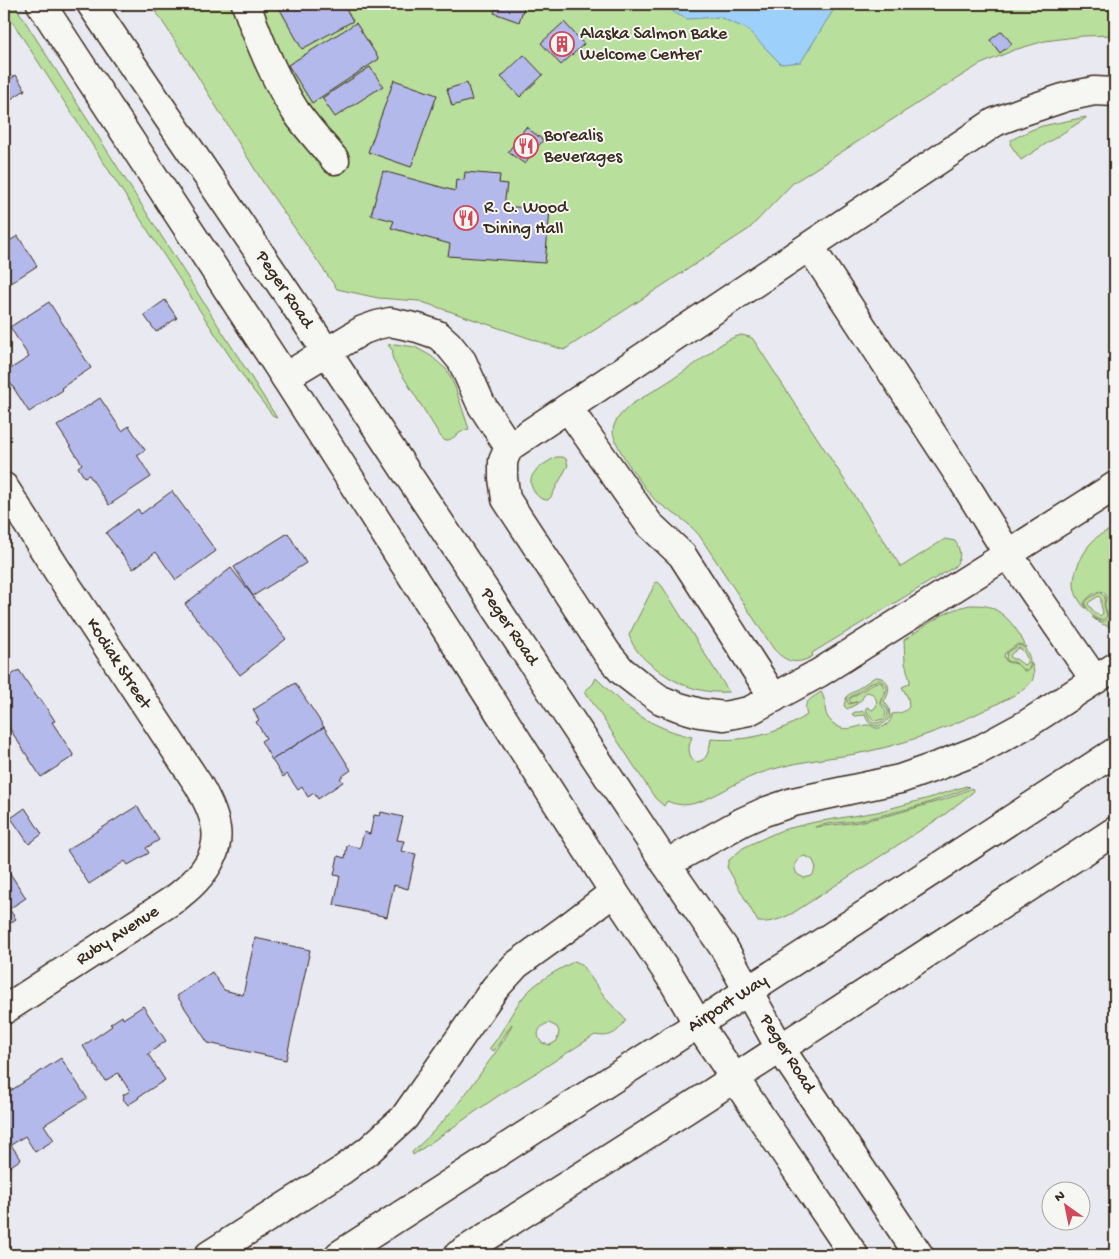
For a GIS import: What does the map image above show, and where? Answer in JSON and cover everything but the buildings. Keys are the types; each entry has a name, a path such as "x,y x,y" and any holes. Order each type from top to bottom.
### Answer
{"main road":[{"path":"42,4 285,377 614,892 673,981 698,1024 854,1255"},
{"name":"Peger Road","path":"91,4 326,351 666,864 724,948 780,1048 919,1255"},
{"path":"246,4 253,26 296,112 335,160"},
{"path":"1115,92 1094,91 1066,97 995,122 509,447 504,461 503,478 506,499 607,653 622,671 660,700 679,707 724,716 749,711 819,673 1115,486"},
{"path":"666,864 764,812 793,802 900,779 981,749 1027,724 1105,674 1008,554 961,478 810,246"},
{"path":"285,377 363,330 390,322 418,328 438,335 462,361 480,404 509,447"},
{"path":"568,408 649,524 682,555 774,698"},
{"name":"Kodiak Street","path":"4,487 198,784 214,817 217,846"},
{"name":"Airport Way","path":"339,1255 1115,752"},
{"path":"458,1255 1115,831"},
{"name":"Ruby Avenue","path":"4,1010 176,898 196,881 209,863 217,846"},
{"path":"210,1255 341,1171 369,1150 404,1118 495,988 516,965 614,892"}],"green space":[{"path":"4,4 14,4 277,418 274,417 249,385 219,340 4,9"},
{"path":"151,4 1115,4 1115,35 1083,36 1045,41 1014,50 979,65 793,183 749,229 564,350 419,301 378,298 337,289 264,184"},
{"path":"1086,117 1021,160 1010,144 1011,140 1042,126"},
{"path":"741,335 753,339 901,567 945,539 955,541 959,551 959,558 954,567 812,653 813,656 796,662 782,657 773,648 699,535 684,520 657,502 638,479 614,438 613,427 617,419 632,404 701,360 722,343"},
{"path":"395,344 415,347 431,356 447,370 455,387 469,429 445,441 441,437 394,362 393,351 388,345"},
{"path":"556,457 566,459 568,465 551,497 548,500 542,499 536,495 532,487 532,476 540,467"},
{"path":"1115,527 1115,627 1103,624 1092,617 1101,621 1107,618 1108,614 1105,609 1106,596 1104,593 1101,591 1088,598 1084,603 1086,609 1077,596 1074,583 1076,569 1089,545 1100,535"},
{"path":"656,582 662,586 729,692 708,691 679,683 649,663 635,648 629,635"},
{"path":"1100,592 1105,597 1104,605 1107,615 1105,619 1096,618 1091,613 1085,604 1088,599","holes":["1099,596 1103,613 1100,616 1088,604"]},
{"path":"970,605 985,606 996,610 1012,624 1021,636 1026,648 1018,644 1005,653 1004,657 1007,662 1017,664 1024,671 1030,669 1031,662 1034,671 1033,679 1029,685 1001,702 970,717 921,737 862,753 784,766 748,778 695,803 681,805 667,801 664,806 655,798 585,691 593,684 596,678 622,703 646,720 673,732 692,737 689,751 691,757 696,762 703,760 709,751 711,739 748,738 773,732 796,722 807,715 807,703 821,692 827,716 834,724 847,729 864,725 879,728 889,722 892,714 903,712 909,707 908,698 902,687 909,684 910,681 905,663 904,640 944,614"},
{"path":"1019,645 1022,646 1028,654 1030,667 1027,670 1022,669 1015,662 1008,662 1006,658 1007,653","holes":["1019,648 1027,659 1027,663 1024,665 1010,656"]},
{"path":"875,677 884,679 889,689 884,701 889,708 890,717 880,726 870,723 865,715 854,716 852,714 863,711 873,723 886,718 888,712 881,702 886,693 886,687 883,682 879,680 872,682 847,701 849,704 857,702 857,704 847,709 844,705 847,696"},
{"path":"878,682 882,683 885,691 880,702 886,714 883,719 875,721 865,710 867,707 872,710 876,707 874,695 867,692 859,701 851,703 849,701"},
{"path":"966,786 969,787 943,798 902,810 861,820 815,827 859,822 894,814 946,799 972,788 973,790 972,793 944,815 781,919 758,922 727,867 729,860 743,848 782,830 815,822 877,812","holes":["805,856 813,860 816,868 812,876 804,878 797,874 795,865 799,859"]},
{"path":"575,961 581,964 608,1001 626,1020 623,1024 613,1034 605,1036 595,1035 498,1096 413,1155 412,1152 442,1122 477,1079 507,1035 512,1024 494,1051 489,1049 529,990 554,972","holes":["549,1023 557,1027 559,1032 557,1041 550,1045 542,1043 538,1034 542,1026"]}],"water":[{"path":"675,4 837,4 801,62 781,64 747,29 719,17 687,19 673,12"}],"place":[{"name":"Alaska Salmon Bake Welcome Center","path":"562,44"},
{"name":"Borealis Beverages","path":"526,146"},
{"name":"R. C. Wood Dining Hall","path":"466,218"}]}
